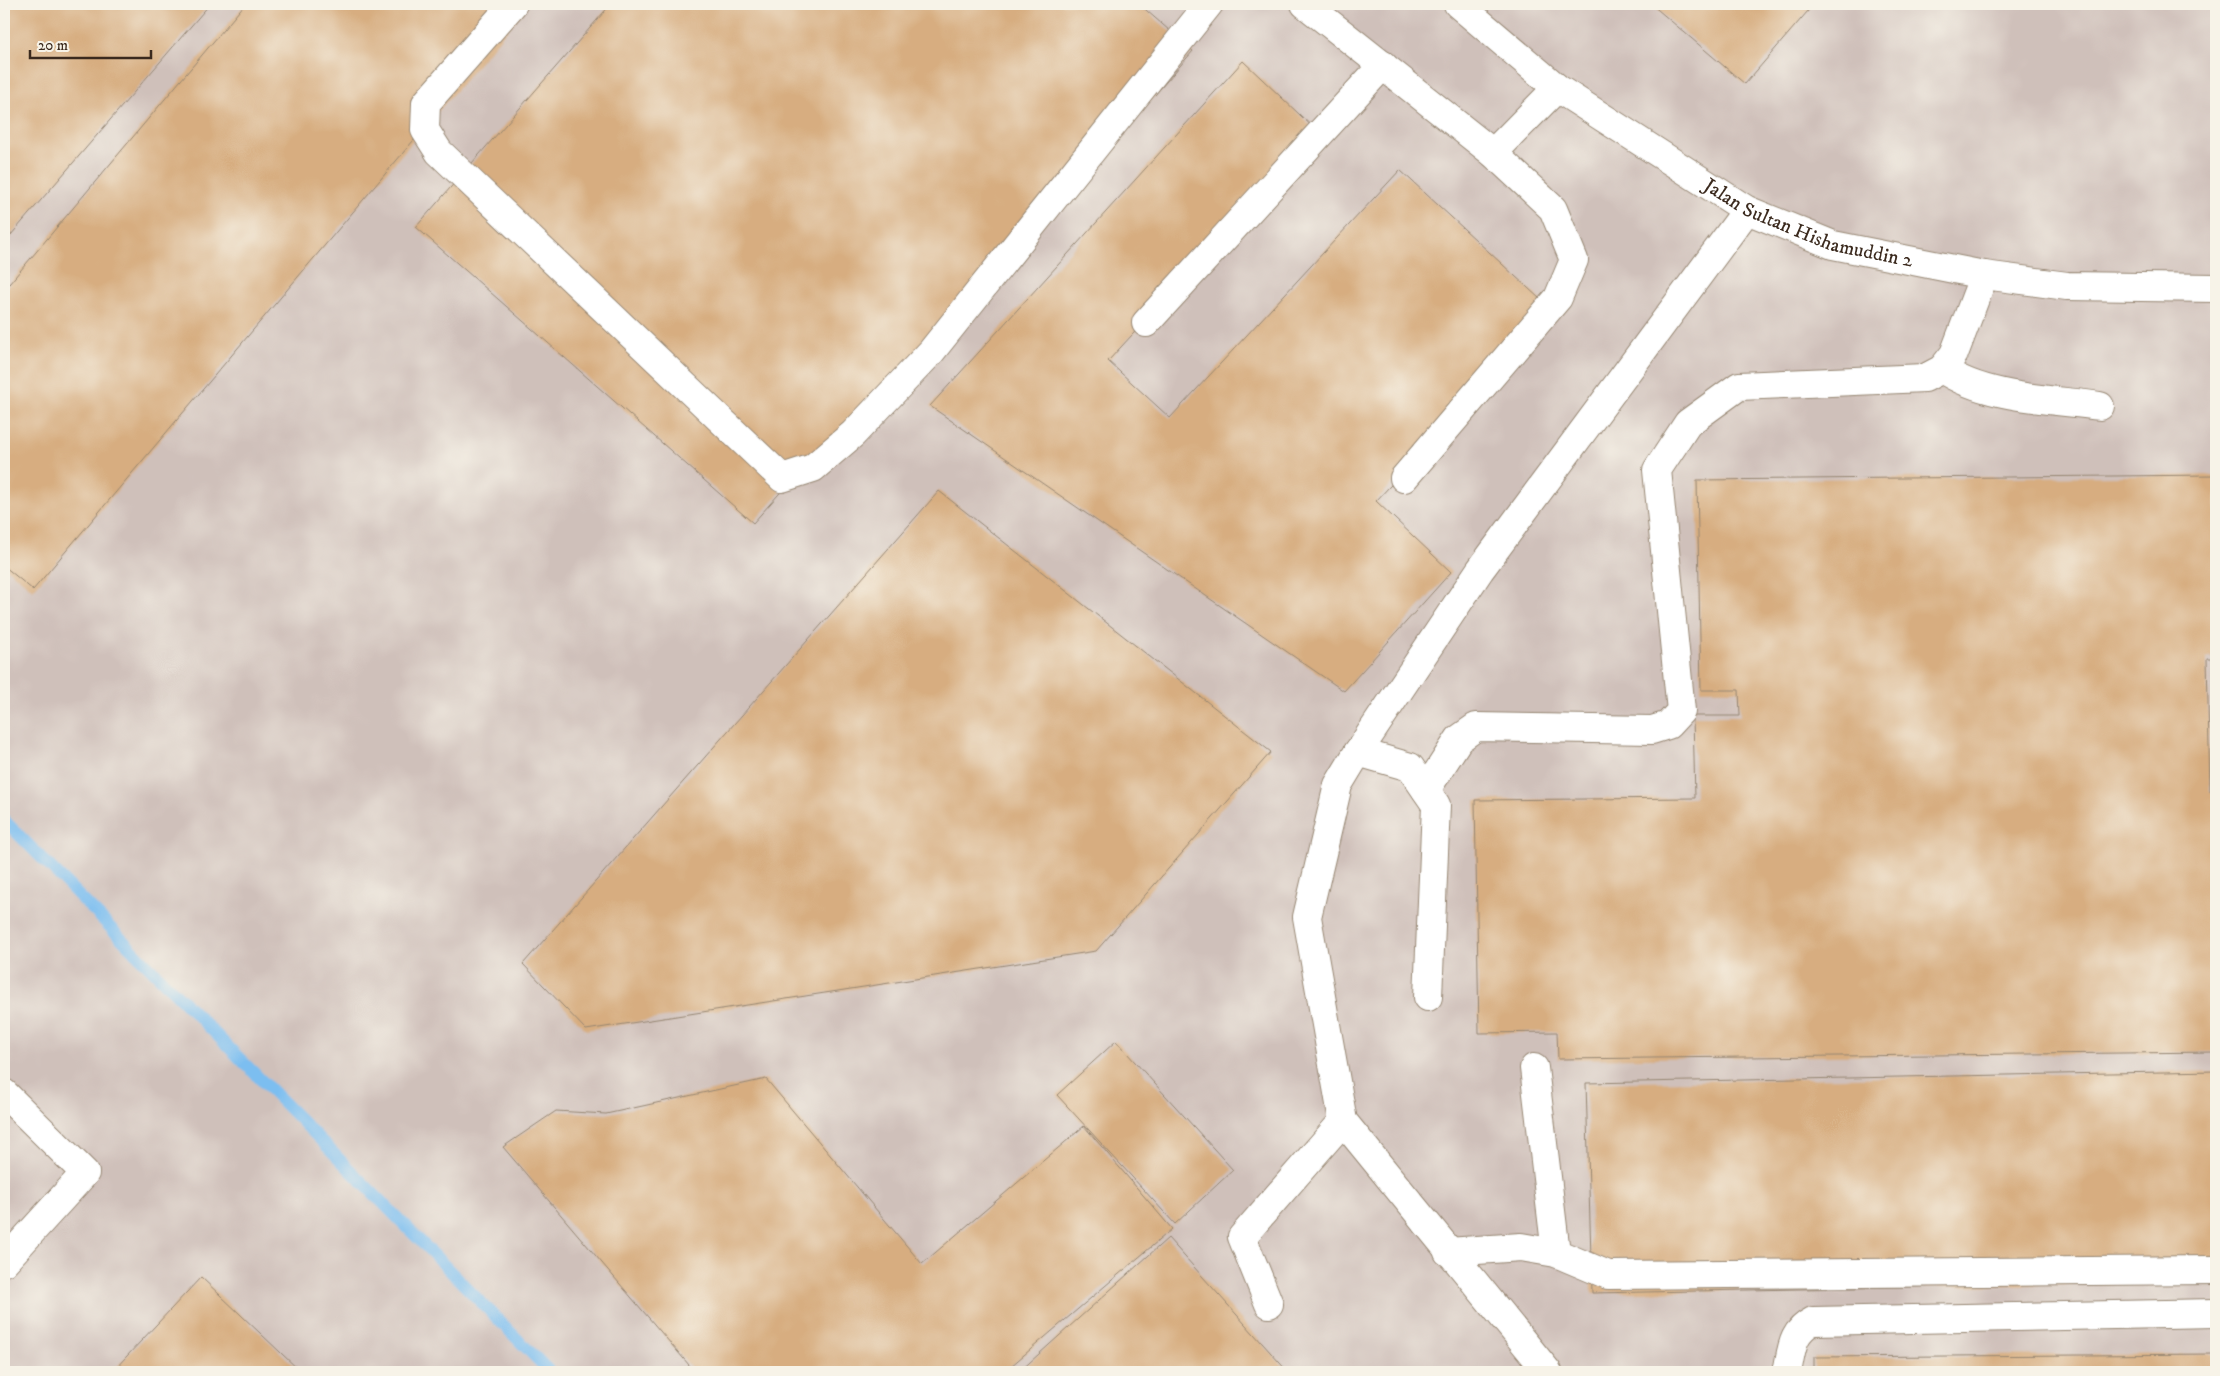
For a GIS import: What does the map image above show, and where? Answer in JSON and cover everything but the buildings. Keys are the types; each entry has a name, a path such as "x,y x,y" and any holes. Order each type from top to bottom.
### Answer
{"street":[{"path":"514,4 426,103 425,130 439,152 782,478 813,468 853,434 931,352 1209,4"},
{"path":"1305,4 1493,153 1554,209 1574,260 1558,298 1404,478"},
{"name":"Jalan Sultan Hishamuddin 2","path":"1458,4 1557,88 1747,210 1833,245 1984,274 2067,286 2216,288"},
{"path":"1146,323 1383,65"},
{"path":"1493,153 1557,88"},
{"path":"1548,1372 1448,1252 1343,1121 1307,917 1338,785 1358,752 1480,570 1747,210"},
{"path":"1426,790 1459,740 1476,727 1652,730 1668,725 1681,711 1657,470 1688,424 1739,386 1925,378 1942,369 1954,354 1984,274"},
{"path":"1942,369 1956,379 1984,390 2100,406"},
{"path":"1358,752 1410,767 1436,805 1428,997"},
{"path":"1534,1068 1556,1253"},
{"path":"4,1093 85,1173 4,1262"},
{"path":"1269,1304 1242,1237 1343,1121"},
{"path":"1448,1252 1521,1247 1556,1253 1608,1275 2216,1270"},
{"path":"1787,1372 1794,1340 1801,1327 1813,1320 2216,1314"}],"shaded area":[{"path":"4,4 2216,4 2216,1372 4,1372"}],"waterway":[{"path":"4,820 550,1372"}]}
